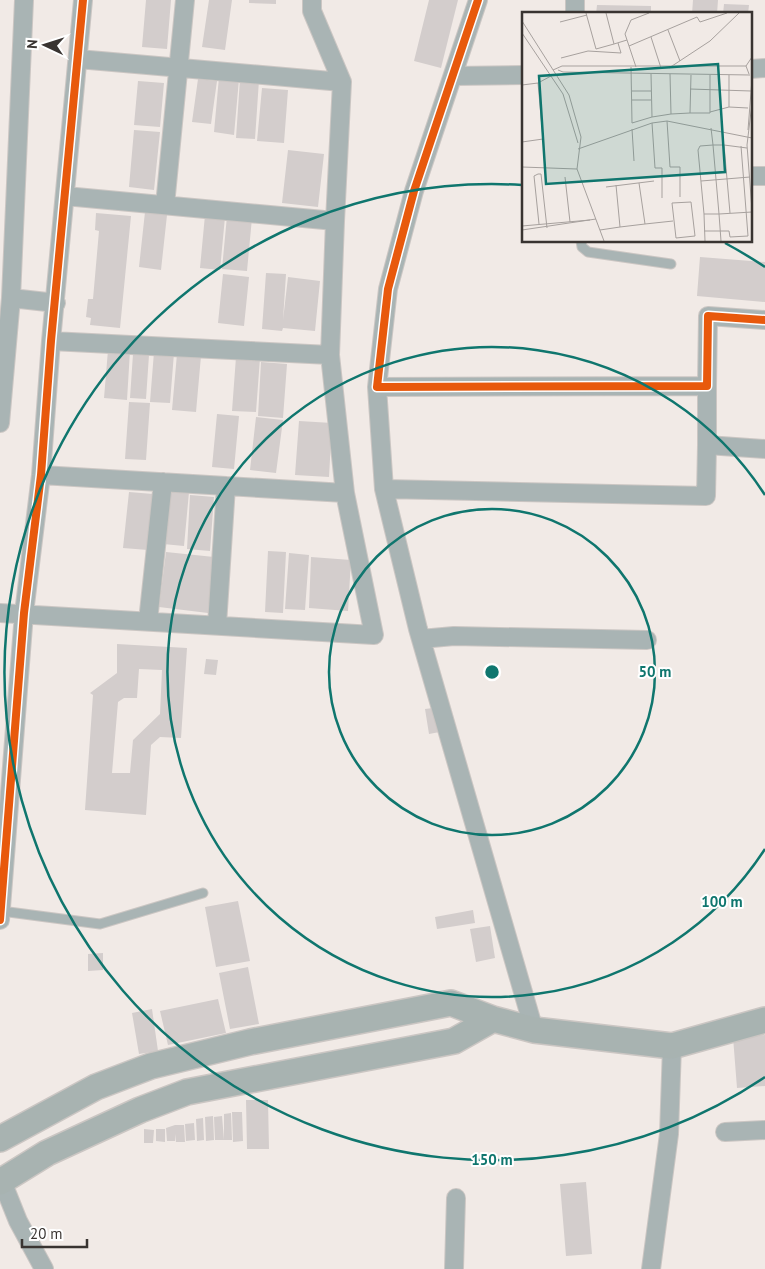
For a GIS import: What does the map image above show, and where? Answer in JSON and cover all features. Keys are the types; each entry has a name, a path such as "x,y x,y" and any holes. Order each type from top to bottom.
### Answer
{"street":[{"path":"0,423 3,346 11,298 24,0"},
{"path":"0,920 24,613 41,475 51,341 83,0"},
{"path":"165,205 185,0"},
{"path":"0,613 374,635 345,493 330,355 342,82 312,11 312,0"},
{"path":"478,0 414,191 388,289 378,387 384,489 421,639 534,1030"},
{"path":"78,59 342,82"},
{"path":"752,69 765,68"},
{"path":"454,76 522,75"},
{"path":"752,176 765,176"},
{"path":"65,196 335,221"},
{"path":"11,298 56,303"},
{"path":"384,489 706,496 708,316 765,320"},
{"path":"51,341 330,355"},
{"path":"378,387 707,386"},
{"path":"707,445 765,449"},
{"path":"41,475 345,493"},
{"path":"148,621 163,482"},
{"path":"217,625 226,486"},
{"path":"421,639 454,636 647,640"},
{"path":"0,1139 96,1087 150,1066 250,1042 451,1003 493,1019 534,1030 672,1046 765,1020"},
{"path":"44,1269 18,1221 1,1182 47,1153 140,1110 187,1092 454,1041 493,1019"},
{"path":"651,1269 668,1134 672,1046"},
{"path":"725,1132 765,1130"},
{"path":"454,1269 456,1198"}],"lane":[{"path":"580,242 582,247 588,252 671,264"},
{"path":"1,911 100,924 204,893"}],"building":[{"path":"146,0 171,0 167,49 142,47"},
{"path":"209,0 232,0 225,50 202,47"},
{"path":"249,0 276,0 276,4 249,3"},
{"path":"429,0 458,0 441,68 414,61"},
{"path":"693,0 718,0 717,12 692,12"},
{"path":"724,4 749,5 748,12 723,12"},
{"path":"597,5 651,6 651,12 596,12"},
{"path":"219,77 239,79 234,135 214,132"},
{"path":"198,79 217,81 211,124 192,122"},
{"path":"240,79 259,80 255,139 236,138"},
{"path":"138,81 164,83 160,127 134,125"},
{"path":"262,88 288,90 284,143 257,141"},
{"path":"134,130 160,132 154,190 129,187"},
{"path":"288,150 324,154 318,207 282,203"},
{"path":"145,212 167,215 161,270 139,267"},
{"path":"96,213 131,216 120,328 90,325 91,318 86,317 88,299 93,299 99,231 95,230"},
{"path":"205,215 225,217 220,270 200,268"},
{"path":"227,216 252,218 247,271 222,269"},
{"path":"700,257 765,262 765,302 697,296"},
{"path":"266,273 286,274 283,320 288,277 320,281 315,331 283,328 282,331 262,329"},
{"path":"223,274 249,277 244,326 218,323"},
{"path":"108,350 130,351 127,400 104,398"},
{"path":"154,352 174,353 170,403 150,402"},
{"path":"133,354 149,355 146,399 130,398"},
{"path":"177,354 201,356 196,412 172,410"},
{"path":"236,357 260,358 256,412 232,411"},
{"path":"261,362 287,364 283,418 258,416"},
{"path":"129,402 150,403 146,460 125,459"},
{"path":"217,414 239,416 234,469 212,467"},
{"path":"256,417 283,420 276,473 250,470"},
{"path":"299,421 332,423 329,477 295,475"},
{"path":"168,490 189,492 184,546 163,544"},
{"path":"129,492 153,494 148,550 123,548"},
{"path":"190,495 214,497 210,551 187,549"},
{"path":"268,551 286,552 283,613 265,612"},
{"path":"166,552 214,557 208,613 159,607"},
{"path":"289,553 309,555 305,610 285,609"},
{"path":"311,557 351,560 348,611 309,608"},
{"path":"117,644 187,648 181,738 160,737 151,745 146,815 85,810 93,695 90,693 117,673","holes":["139,669 162,670 160,714 133,740 130,773 112,773 118,702 124,698 137,698"]},
{"path":"206,659 218,660 216,675 204,674"},
{"path":"441,707 445,731 429,734 425,709"},
{"path":"238,901 250,961 216,967 205,907"},
{"path":"473,910 475,923 437,929 435,917"},
{"path":"490,926 495,958 476,962 470,929"},
{"path":"103,953 103,970 88,971 88,954"},
{"path":"248,967 259,1024 230,1029 219,973"},
{"path":"218,999 226,1033 168,1045 160,1011"},
{"path":"152,1009 158,1051 139,1054 132,1013"},
{"path":"765,1035 765,1086 737,1088 733,1037"},
{"path":"246,1100 268,1100 269,1149 247,1149"},
{"path":"232,1112 242,1112 243,1141 233,1142"},
{"path":"231,1113 232,1140 224,1140 224,1114"},
{"path":"213,1116 214,1140 206,1141 205,1117"},
{"path":"222,1116 224,1140 215,1140 214,1117"},
{"path":"203,1118 204,1140 197,1141 196,1119"},
{"path":"194,1123 195,1140 186,1141 185,1124"},
{"path":"184,1125 185,1142 176,1142 175,1134 175,1141 167,1141 166,1128"},
{"path":"144,1129 154,1130 153,1143 144,1143"},
{"path":"156,1129 165,1129 165,1142 156,1141"},
{"path":"586,1182 592,1254 566,1256 560,1184"}],"cycle path":[{"path":"0,920 24,613 41,475 51,341 83,0"},
{"path":"478,0 414,191 388,289 377,387 707,386 708,316 765,320"}]}
